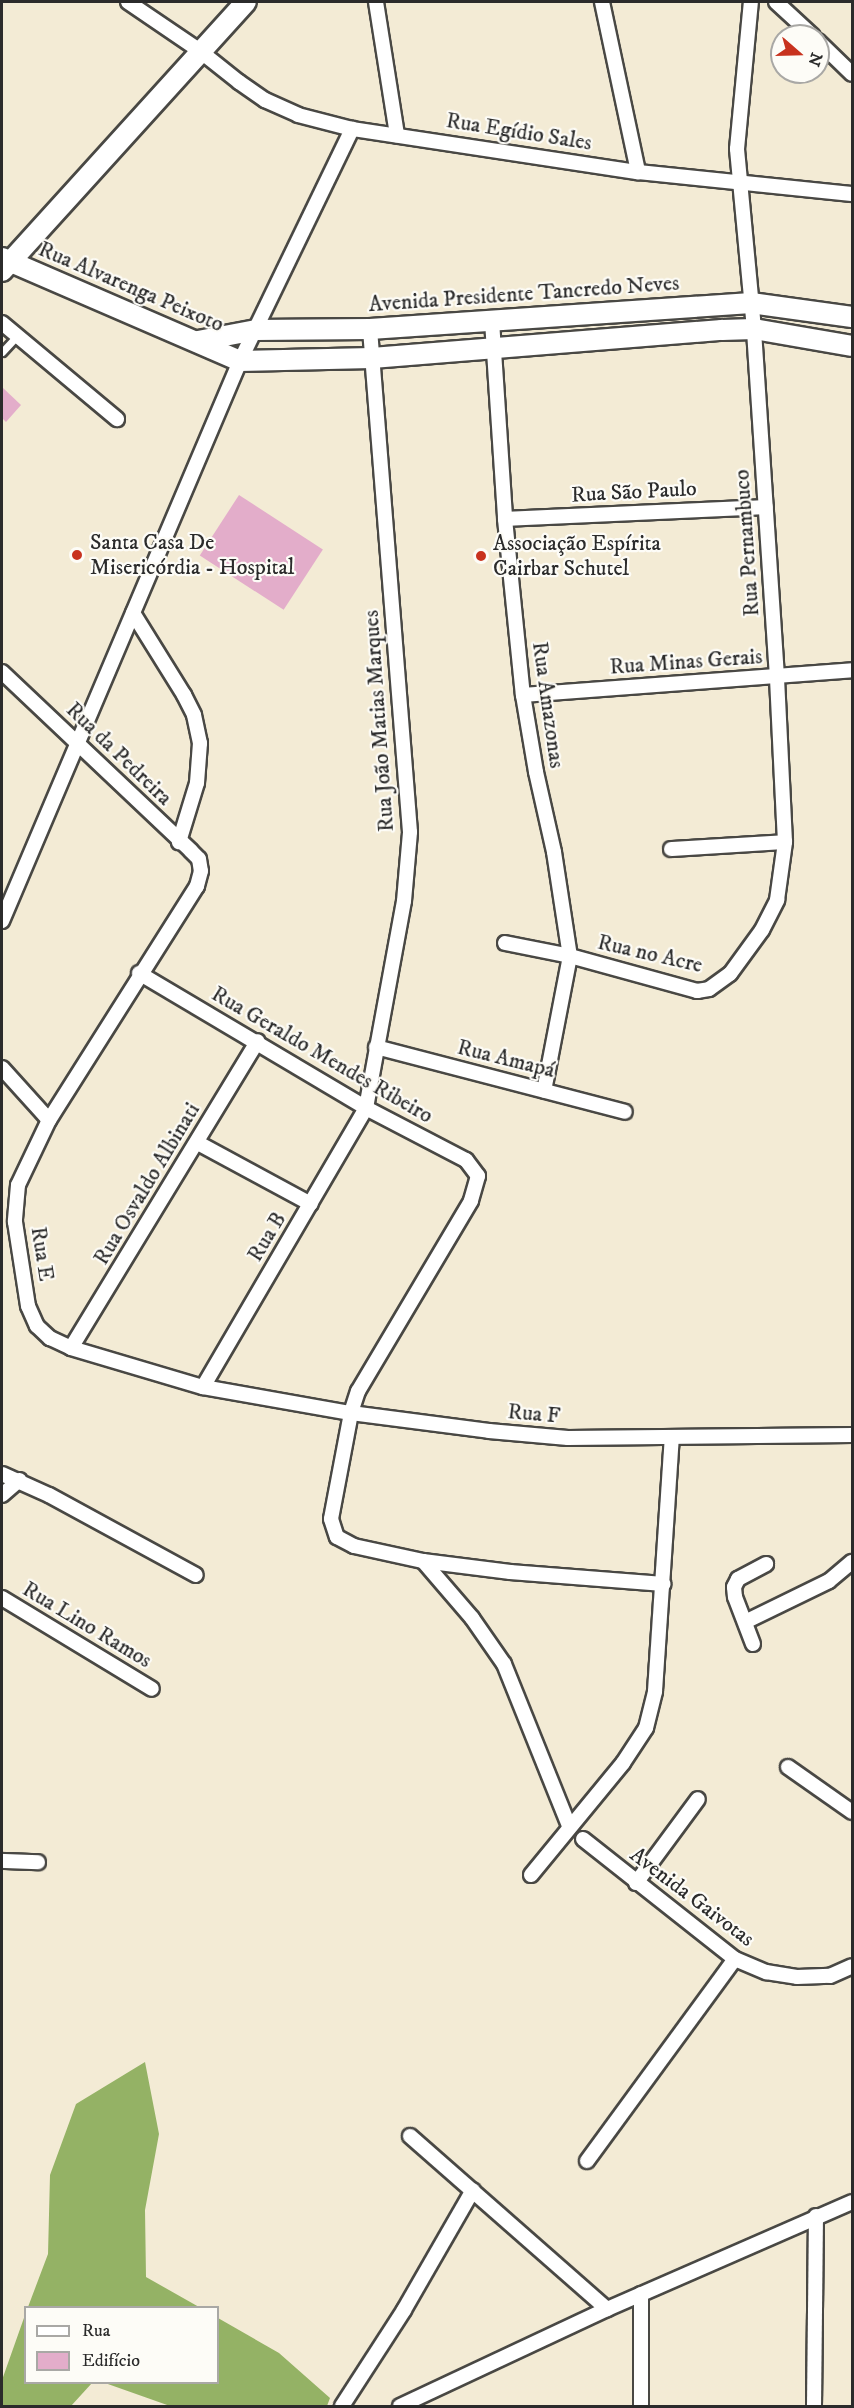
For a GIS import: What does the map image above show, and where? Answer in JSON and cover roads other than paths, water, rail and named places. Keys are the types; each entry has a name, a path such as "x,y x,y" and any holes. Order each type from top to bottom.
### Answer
{"street":[{"name":"Rua Egídio Sales","path":"128,2 200,51 265,100 298,115 352,129 638,172 852,194"},
{"path":"5,264 246,2"},
{"path":"376,2 397,135"},
{"path":"602,2 638,172"},
{"name":"Rua Pernambuco","path":"751,2 737,149 754,329 777,677 785,842 777,900"},
{"path":"776,2 800,24"},
{"path":"830,53 852,74"},
{"path":"2,921 240,361 352,129"},
{"name":"Rua Alvarenga Peixoto","path":"5,264 198,341 240,361"},
{"name":"Avenida Presidente Tancredo Neves","path":"198,341 256,330 370,329 751,303 852,317"},
{"name":"Rua Amazonas","path":"492,321 505,519 523,695 536,772 556,863 570,956 544,1090"},
{"path":"2,323 117,420"},
{"name":"Rua João Matias Marques","path":"366,1108 404,901 410,832 370,329"},
{"path":"240,361 372,358 754,329 852,346"},
{"name":"Rua São Paulo","path":"505,519 766,507"},
{"path":"133,613 184,695 194,715 200,743 197,783 179,842"},
{"name":"Rua Minas Gerais","path":"523,695 852,670"},
{"name":"Rua da Pedreira","path":"2,672 199,859 201,871"},
{"path":"671,849 785,842"},
{"name":"Rua E","path":"201,871 197,886 49,1120 18,1185 15,1222 28,1306 37,1326 50,1338 71,1348 203,1387 351,1413"},
{"name":"Rua no Acre","path":"505,942 570,956 697,991 709,989 729,974 762,930 777,900"},
{"name":"Rua Geraldo Mendes Ribeiro","path":"140,974 258,1041 366,1108 466,1160 478,1176 471,1201 373,1361 358,1391 351,1413"},
{"name":"Rua Osvaldo Albinati","path":"71,1348 198,1143 258,1041"},
{"name":"Rua Amapá","path":"376,1047 625,1112"},
{"path":"2,1068 49,1120"},
{"name":"Rua B","path":"203,1387 366,1108"},
{"path":"198,1143 311,1204"},
{"path":"351,1413 331,1519 337,1537 354,1546 423,1561 510,1572 664,1584"},
{"name":"Rua F","path":"351,1413 568,1438 852,1435"},
{"path":"531,1875 623,1762 645,1728 655,1691 664,1584 672,1438"},
{"path":"2,1474 19,1480 196,1575"},
{"path":"2,1495 19,1480"},
{"path":"423,1561 471,1618 504,1664 569,1826"},
{"path":"747,1621 829,1581 852,1562"},
{"path":"753,1644 747,1621 735,1597 734,1587 738,1579 766,1564"},
{"name":"Rua Lino Ramos","path":"2,1598 152,1689"},
{"path":"788,1767 852,1812"},
{"path":"636,1883 698,1799"},
{"name":"Avenida Gaivotas","path":"583,1839 735,1959 766,1972 797,1977 830,1976 852,1966"},
{"path":"2,1861 38,1862"},
{"path":"587,2161 735,1959"},
{"path":"410,2136 607,2309"},
{"path":"342,2406 404,2310 473,2190"},
{"path":"400,2406 607,2309 852,2202"},
{"path":"814,2406 816,2216"},
{"path":"641,2294 641,2406"}],"lane":[{"path":"2,352 16,337"}],"place":[{"name":"Santa Casa De Misericórdia - Hospital","path":"77,555"},
{"name":"Associação Espírita Cairbar Schutel","path":"481,556"}]}
